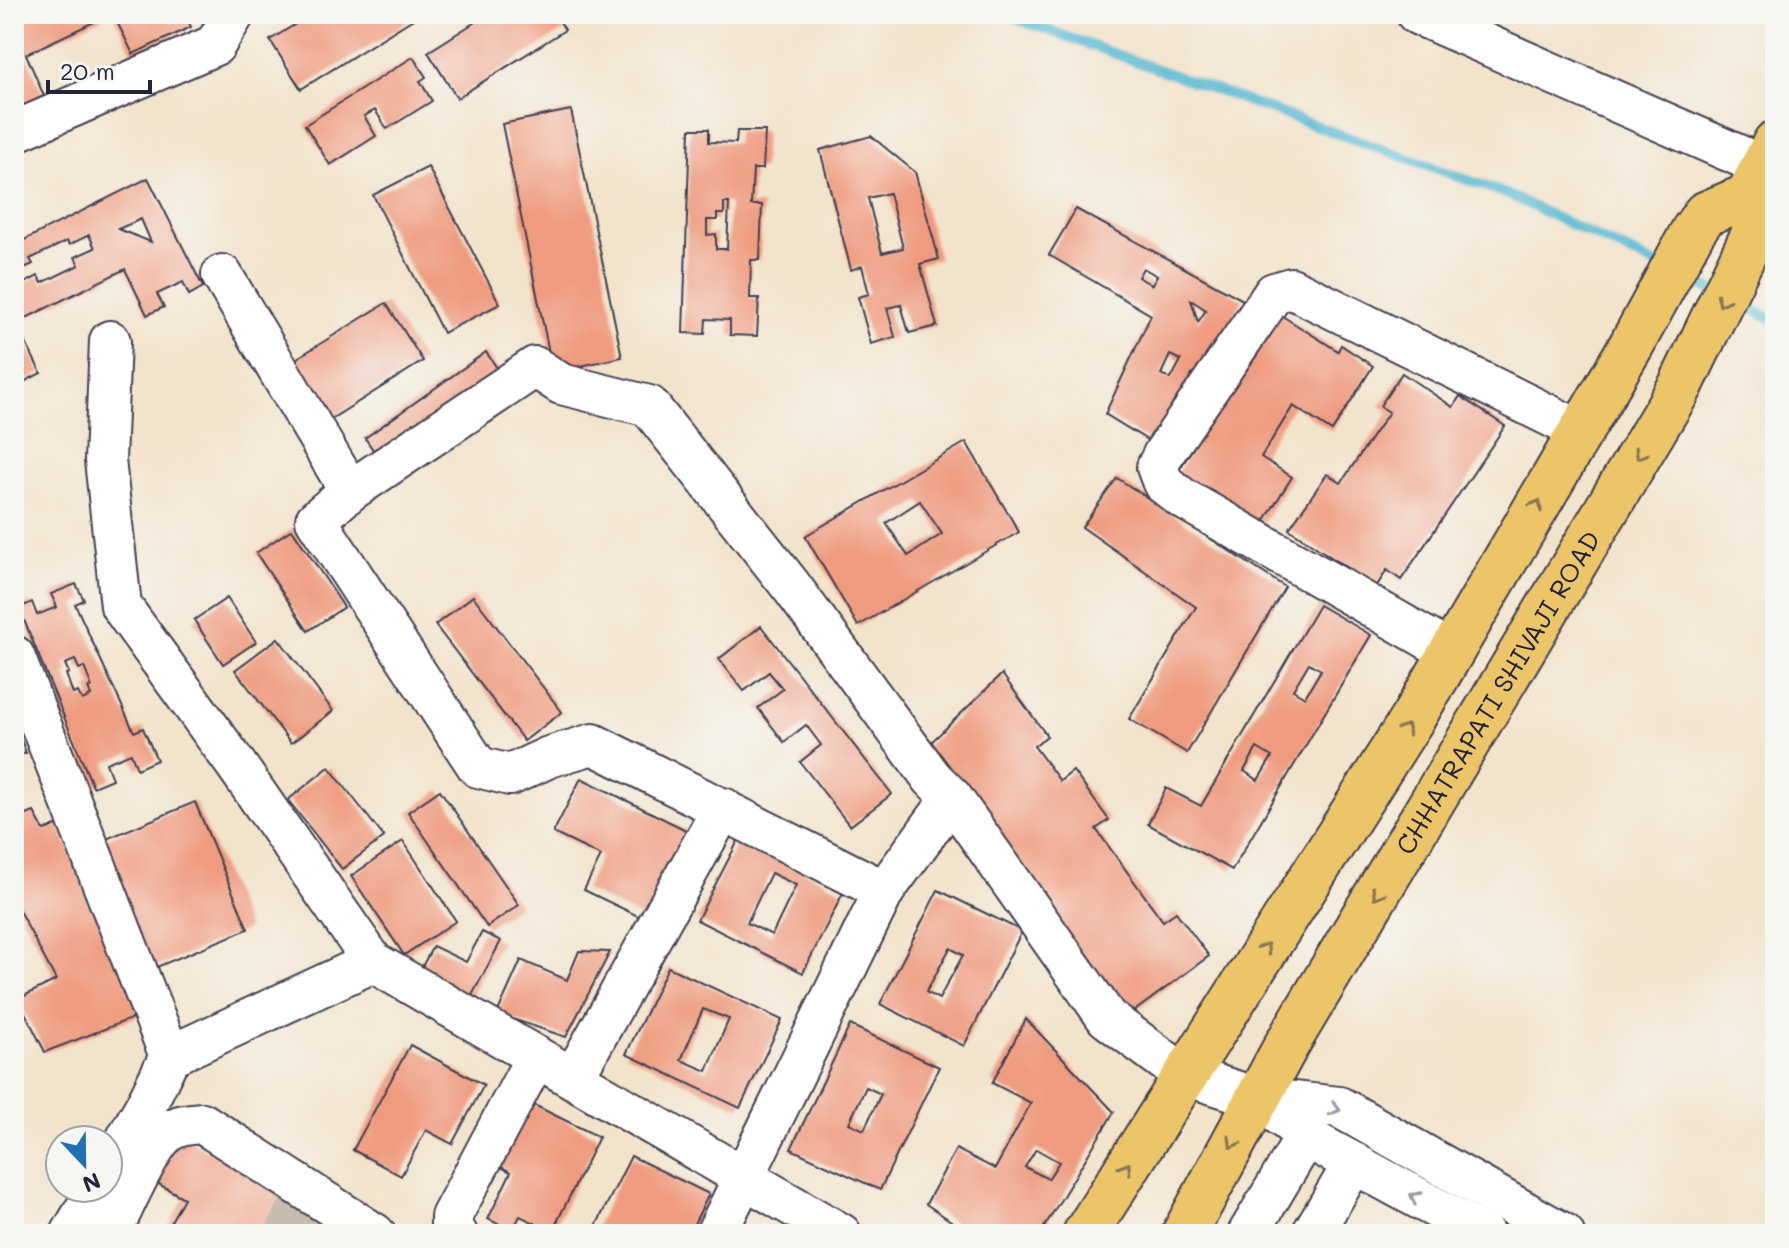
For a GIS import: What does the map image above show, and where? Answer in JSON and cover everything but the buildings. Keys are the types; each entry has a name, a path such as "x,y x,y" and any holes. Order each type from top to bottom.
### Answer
{"main road":[{"path":"1085,1234 1414,716 1632,344 1693,231 1705,214 1760,184"},
{"name":"CHHATRAPATI SHIVAJI ROAD","path":"1184,1234 1286,1046 1680,387 1760,184"}],"street":[{"path":"14,132 215,45 234,14"},
{"path":"1417,14 1760,184"},
{"path":"222,275 350,491"},
{"path":"1451,652 1182,498 1163,483 1157,467 1164,453 1274,293 1291,288 1581,431"},
{"path":"110,341 105,460 121,606 247,779 373,962 841,1234"},
{"path":"884,891 593,744 549,757 510,775 478,767 316,520 350,491 535,367 561,384 649,406 791,586 932,778 952,798 1107,1018 1184,1075 1258,1098 1339,1107 1564,1234"},
{"path":"14,656 170,1056"},
{"path":"716,1234 884,891 952,798"},
{"path":"573,1078 723,808"},
{"path":"124,1143 170,1056 373,962"},
{"path":"435,1202 527,1052"},
{"path":"457,1234 451,1227 451,1217 527,1052"},
{"path":"1258,1098 1307,1135 1484,1234"},
{"path":"110,1234 154,1148 169,1131 183,1125 202,1123 306,1195 375,1234"},
{"path":"1248,1234 1307,1135"},
{"path":"1312,1234 1354,1163"},
{"path":"71,1234 89,1204"}],"waterway":[{"path":"1003,14 1504,193 1661,267"},
{"path":"1680,275 1716,292"},
{"path":"1734,301 1775,320"}],"tunnel":[{"path":"285,1234 303,1199"}]}
